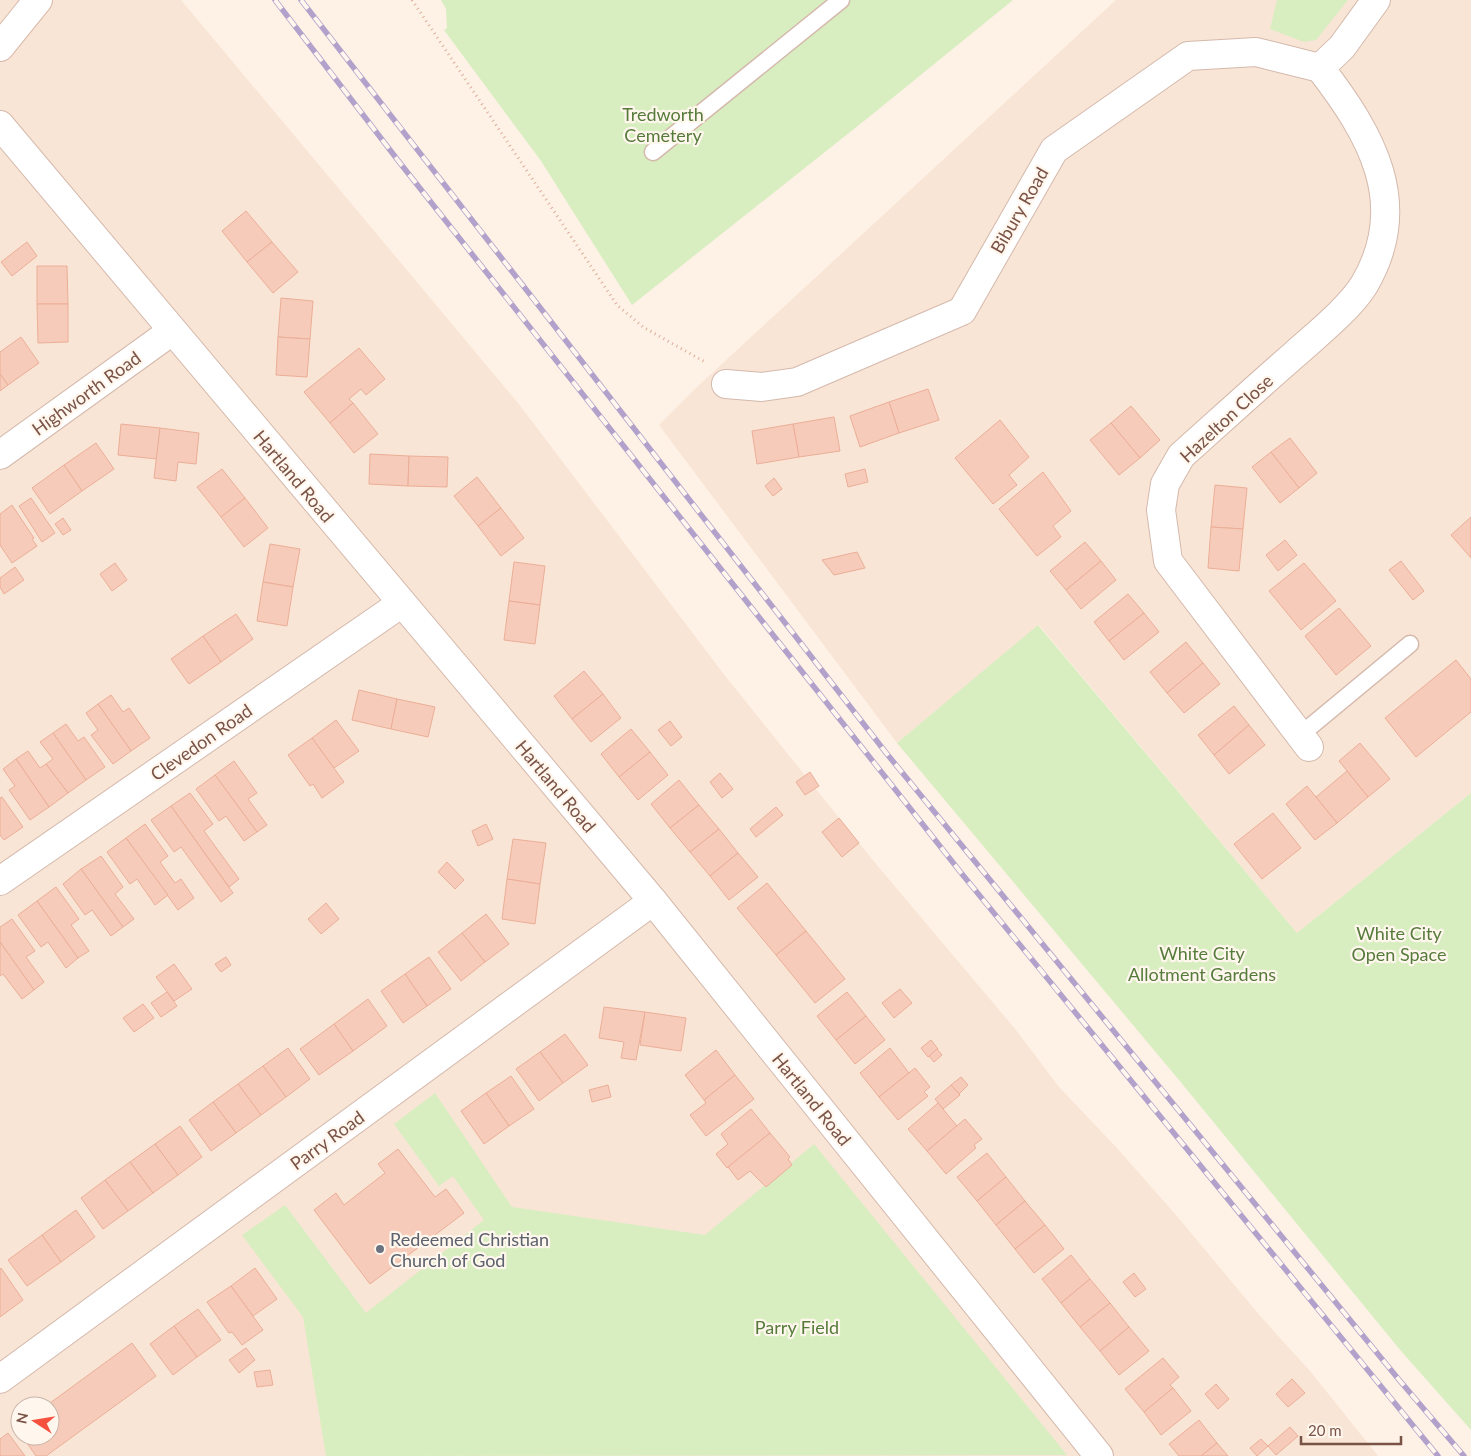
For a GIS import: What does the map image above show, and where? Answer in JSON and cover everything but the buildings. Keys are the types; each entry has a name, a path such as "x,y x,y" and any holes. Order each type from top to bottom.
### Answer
{"street":[{"path":"0,47 38,0"},
{"path":"1320,68 1342,47 1376,0"},
{"name":"Bibury Road","path":"726,384 762,387 797,382 962,311 1054,150 1188,56 1256,52 1320,68"},
{"name":"Hazelton Close","path":"1304,741 1168,562 1161,510 1165,484 1181,456 1332,320 1363,286 1381,247 1386,200 1375,154 1354,116 1320,68"},
{"name":"Hartland Road","path":"0,125 653,901 1099,1456"},
{"name":"Highworth Road","path":"0,455 172,331"},
{"name":"Clevedon Road","path":"0,881 402,604"},
{"name":"Parry Road","path":"0,1379 653,901"}],"lane":[{"path":"653,152 841,0"},
{"path":"1304,741 1410,644"}],"path":[{"path":"412,0 617,305 643,327 706,363 726,384"}],"shaded area":[{"path":"0,0 181,0 518,403 726,677 876,864 1016,1030 1059,1087 1116,1147 1176,1215 1261,1317 1310,1371 1378,1456 0,1456"},
{"path":"1116,0 1471,0 1471,793 1297,933 1039,625 897,743 659,425 697,387"}],"green space":[{"name":"Tredworth Cemetery","path":"441,0 1013,0 632,305 541,161 444,30 447,28 446,9"},
{"path":"1277,0 1348,0 1316,40 1304,42 1270,29"},
{"name":"White City Allotment Gardens","path":"1038,625 1297,933 1471,793 1471,1430 1401,1351 1179,1080 897,743"},
{"name":"Parry Field","path":"435,1093 512,1207 705,1235 814,1144 1067,1455 326,1456 303,1317 242,1235 285,1205 366,1313 484,1220 453,1176 439,1186 394,1124"}],"railway":[{"path":"275,0 400,163 962,874 1438,1456"},
{"path":"301,0 887,754 1400,1381 1464,1456"}],"place":[{"name":"Redeemed Christian Church of God","path":"380,1249"}],"park label":[{"name":"White City Open Space","path":"1399,943"}]}
